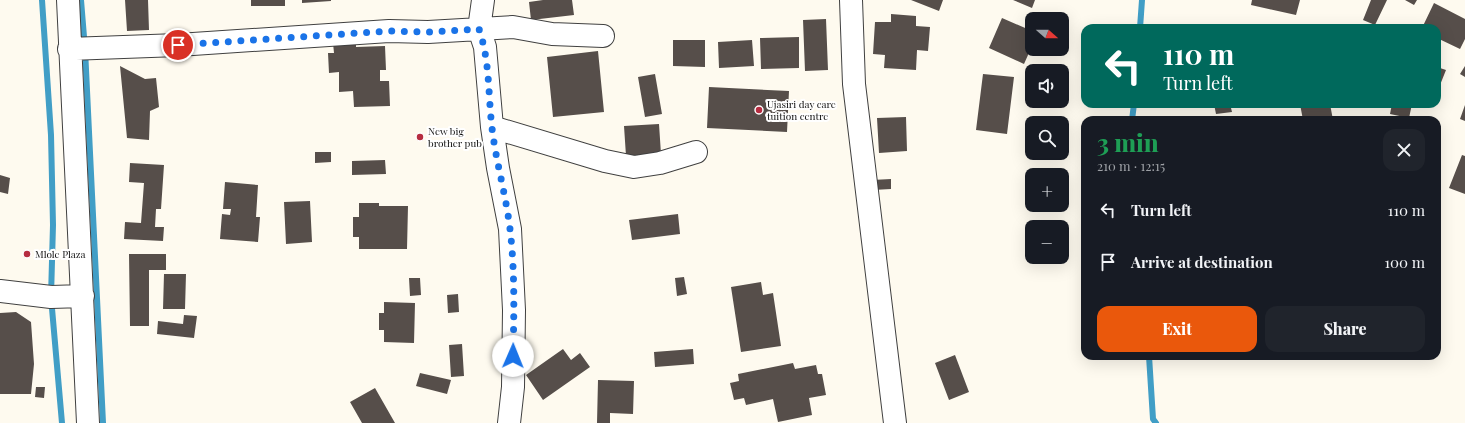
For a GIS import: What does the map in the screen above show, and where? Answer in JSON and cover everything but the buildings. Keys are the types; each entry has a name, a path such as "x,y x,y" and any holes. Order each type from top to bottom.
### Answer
{"street":[{"path":"68,0 69,49 83,296 88,423"},
{"path":"483,0 479,29 485,47 492,127 498,168 510,229 514,310 512,387 509,423"},
{"path":"851,0 854,84 895,423"},
{"path":"69,49 178,45 389,31 428,32 513,27 552,34 603,36"},
{"path":"492,127 605,161 634,167 660,163 696,152"},
{"path":"0,291 50,297 83,296"}],"waterway":[{"path":"42,0 51,135 53,225 51,297 62,423"},
{"path":"81,0 85,49 103,423"},
{"path":"1140,24 1142,0"},
{"path":"1132,116 1134,108"},
{"path":"1149,360 1153,419 1156,423"}],"place":[{"name":"Ujasiri day care tuition centre","path":"759,110"},
{"name":"New big brother pub","path":"420,137"},
{"name":"Mlole Plaza","path":"27,254"}],"route":[{"path":"178,45 389,31 428,32 479,29 485,47 492,127 498,168 510,229 514,310 513,356"}]}
